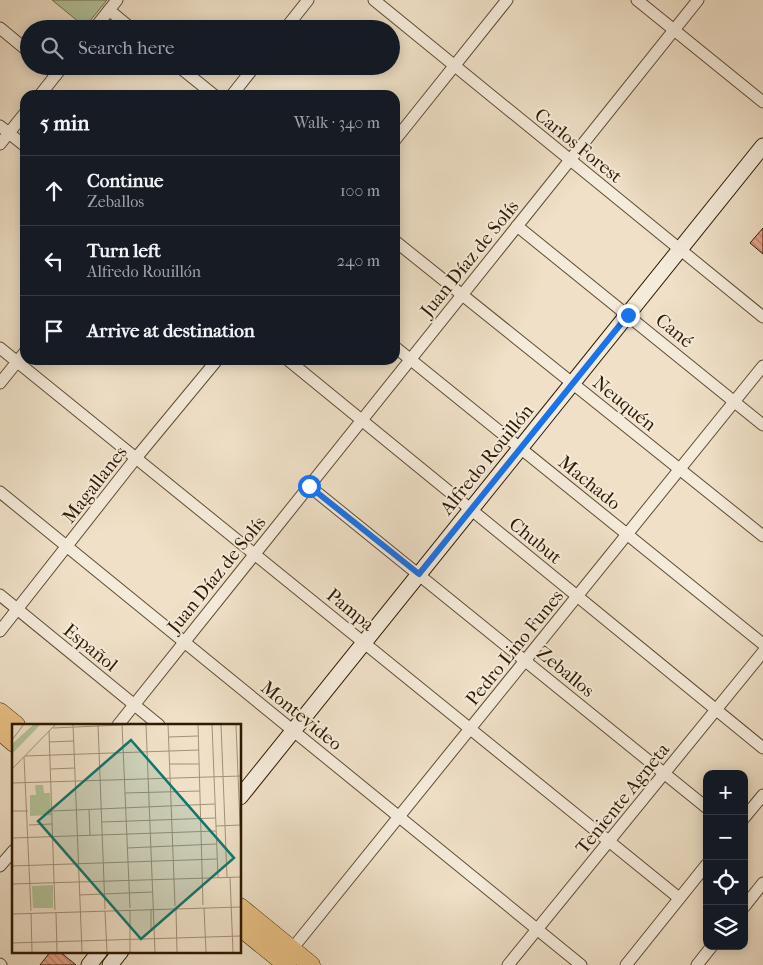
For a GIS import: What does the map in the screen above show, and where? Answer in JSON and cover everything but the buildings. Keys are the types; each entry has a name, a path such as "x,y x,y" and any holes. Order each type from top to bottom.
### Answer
{"main road":[{"path":"0,712 15,724"},
{"path":"0,732 12,741"},
{"path":"241,908 289,957"},
{"path":"241,928 289,957 311,965"}],"street":[{"path":"101,20 117,0"},
{"path":"292,20 308,0"},
{"name":"Carlos Forest","path":"374,0 399,20"},
{"path":"400,134 507,0"},
{"path":"637,0 763,102"},
{"name":"Juan Díaz de Solís","path":"119,724 698,0"},
{"path":"109,10 121,20"},
{"name":"Carlos Forest","path":"400,21 763,317"},
{"path":"0,28 20,45"},
{"path":"44,90 56,75"},
{"path":"189,75 208,90"},
{"path":"236,90 248,75"},
{"path":"0,144 4,129 20,117"},
{"path":"4,129 20,142"},
{"name":"Alfredo Rouillón","path":"241,793 763,146"},
{"name":"Cané","path":"517,226 763,425"},
{"name":"Neuquén","path":"400,244 763,536"},
{"name":"Pampa","path":"0,348 20,364"},
{"name":"Machado","path":"400,351 763,644"},
{"path":"0,383 20,358"},
{"name":"Pampa","path":"21,365 679,898"},
{"name":"Magallanes","path":"0,632 136,458 214,365"},
{"name":"Chubut","path":"294,365 763,748"},
{"name":"Pedro Lino Funes","path":"289,957 470,728 763,366"},
{"name":"Zeballos","path":"309,486 703,805"},
{"name":"Montevideo","path":"0,492 66,548 581,965"},
{"name":"Español","path":"0,595 158,724"},
{"name":"Teniente Agneta","path":"508,965 763,652"},
{"path":"746,815 763,795"},
{"path":"0,866 12,852"},
{"path":"626,965 703,869"},
{"path":"746,905 763,884"},
{"path":"697,965 709,950"},
{"path":"89,965 99,952"},
{"path":"110,965 120,952"}],"green space":[{"path":"52,0 107,0 91,20 76,20"}],"route":[{"path":"309,486 419,574 628,315"}]}
